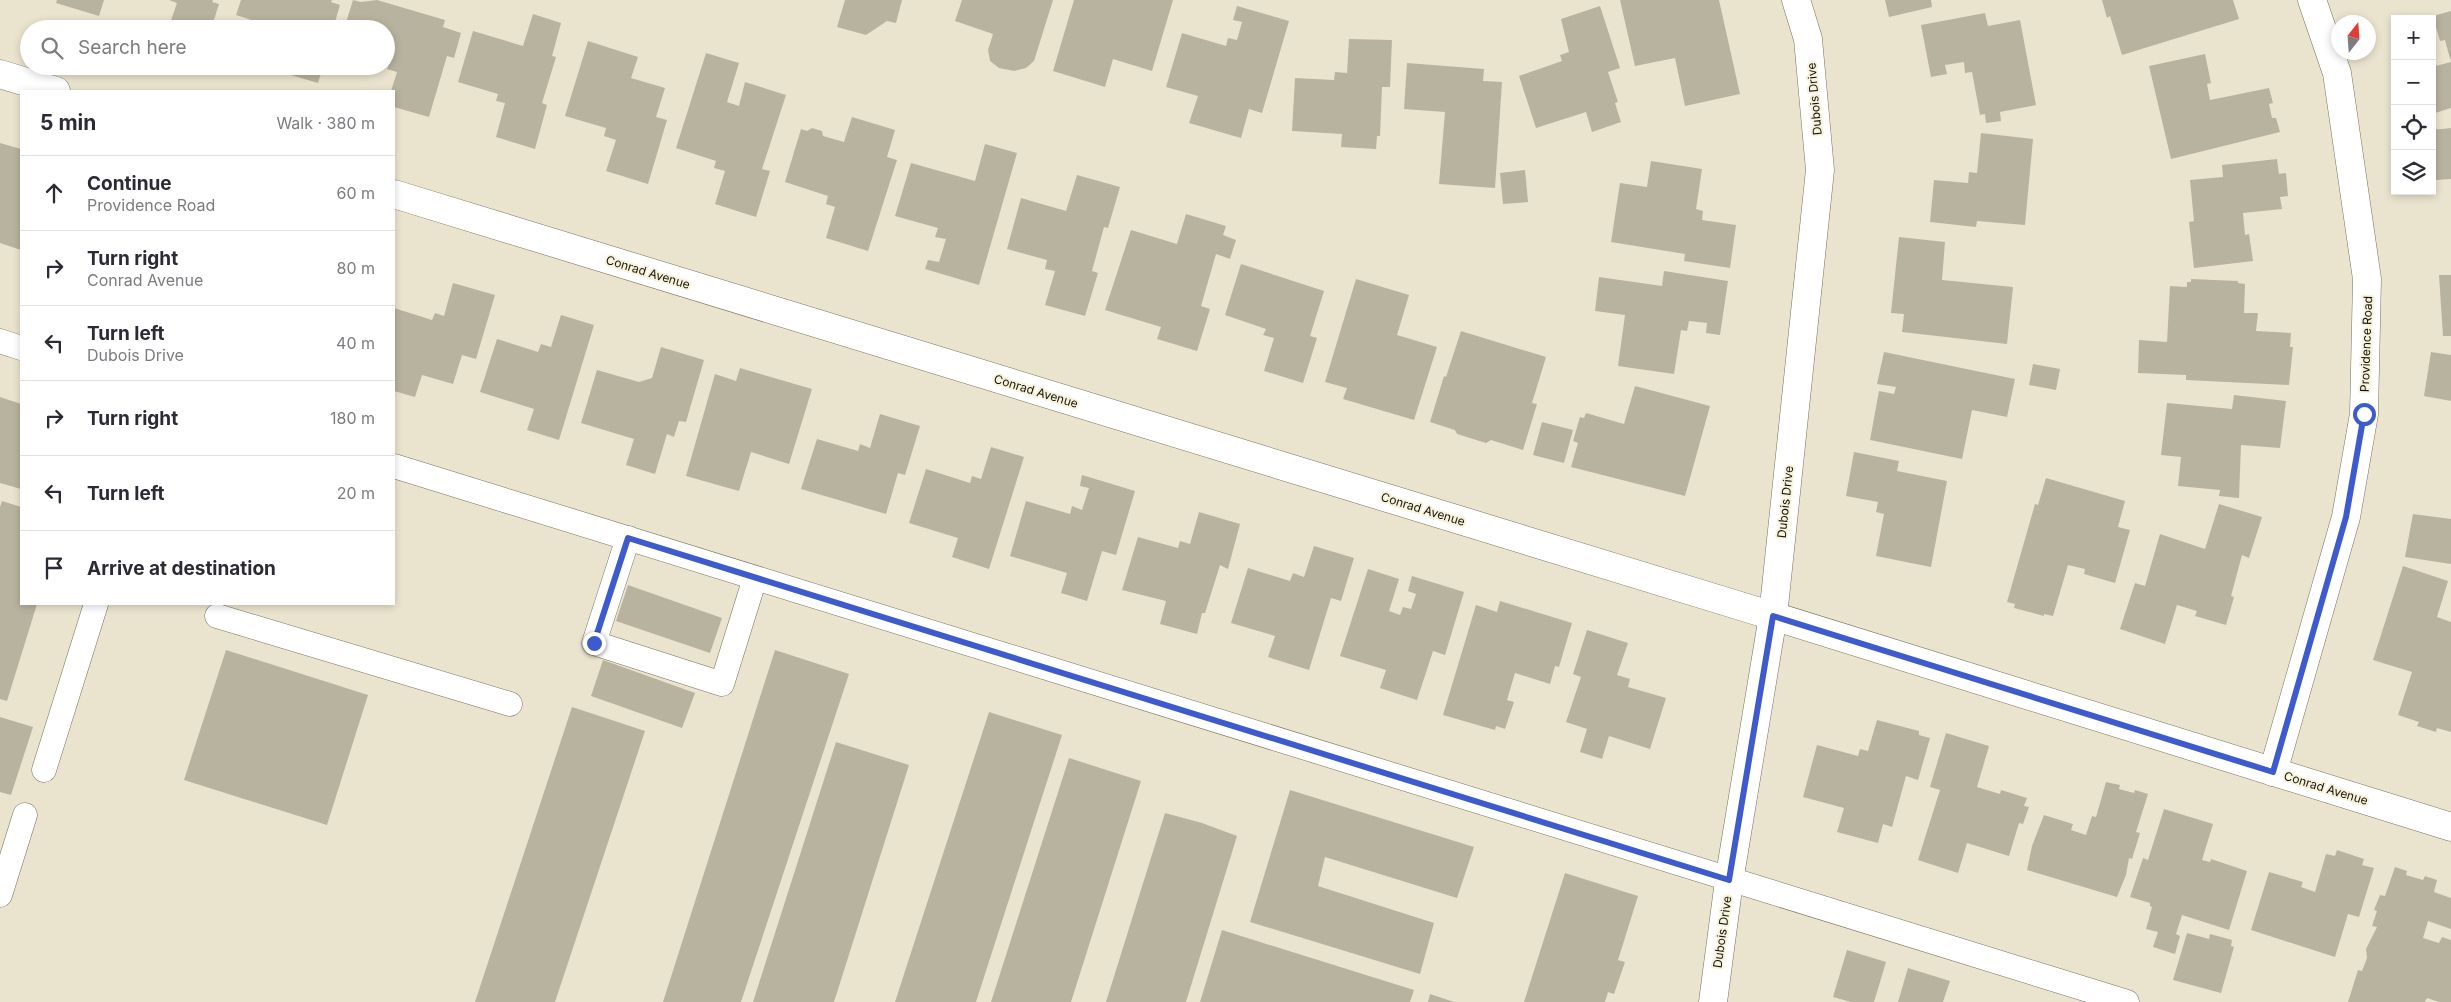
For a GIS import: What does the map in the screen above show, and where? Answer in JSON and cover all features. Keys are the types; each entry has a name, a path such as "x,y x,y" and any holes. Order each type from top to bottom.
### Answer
{"street":[{"name":"Dubois Drive","path":"1713,1002 1729,880 1773,616 1820,170 1808,39 1796,0"},
{"name":"Providence Road","path":"2273,772 2346,517 2364,414 2368,279 2337,73 2312,0"},
{"path":"0,74 53,90"},
{"name":"Conrad Avenue","path":"395,194 1773,616 2451,827"}],"lane":[{"path":"0,341 20,348"},
{"path":"395,466 2127,1002"},
{"path":"628,538 594,643 722,684 755,578"},
{"path":"44,770 96,605"},
{"path":"217,616 510,704"},
{"path":"0,895 25,816"}],"building":[{"path":"57,0 104,0 99,16 56,3"},
{"path":"169,0 213,0 212,2 219,4 214,20 171,20 177,3"},
{"path":"241,0 332,0 331,2 340,5 336,20 251,20 236,15"},
{"path":"353,0 361,2 377,0 445,20 443,27 461,33 454,58 447,56 429,117 395,107 395,90 391,90 397,72 395,71 395,20 347,20"},
{"path":"845,0 902,0 896,23 887,21 866,35 837,27"},
{"path":"962,0 1053,0 1034,61 1026,68 1014,71 999,68 990,61 988,50 993,34 955,21"},
{"path":"1074,0 1173,0 1152,71 1113,59 1105,87 1053,71"},
{"path":"1620,0 1719,0 1740,94 1685,106 1675,58 1635,66"},
{"path":"1885,0 1931,0 1932,7 1889,17"},
{"path":"2102,0 2233,0 2239,19 2122,55 2110,16 2107,18"},
{"path":"1237,6 1289,21 1262,113 1249,109 1241,138 1189,123 1198,96 1166,87 1182,33 1226,46 1228,38 1237,40 1242,22 1233,20"},
{"path":"1600,6 1620,68 1608,72 1618,102 1615,103 1621,122 1592,132 1586,112 1536,128 1519,76 1562,61 1560,55 1569,52 1561,19"},
{"path":"2451,11 2451,59 2445,40 2440,41 2436,27 2436,15"},
{"path":"1985,13 1988,26 2020,20 2036,105 2000,112 2001,121 1986,123 1985,114 1980,115 1972,72 1965,73 1964,62 1945,65 1947,74 1931,77 1921,25"},
{"path":"533,14 561,23 552,56 556,57 542,103 547,105 535,149 496,137 505,103 496,101 498,94 458,82 473,31 523,46"},
{"path":"1349,39 1392,40 1390,87 1382,87 1380,136 1377,136 1376,149 1341,147 1342,134 1292,131 1295,78 1334,80 1335,72 1347,73"},
{"path":"588,41 638,57 631,78 665,88 656,117 667,120 648,184 606,171 616,140 604,136 606,128 565,116"},
{"path":"706,53 739,63 727,102 739,106 745,82 786,95 762,169 770,171 756,217 715,204 725,171 714,168 716,161 676,148"},
{"path":"2205,54 2211,83 2207,84 2210,100 2269,88 2273,103 2269,104 2272,118 2276,118 2280,132 2171,159 2149,66"},
{"path":"2451,62 2451,108 2436,113 2436,105 2436,66"},
{"path":"1407,63 1484,69 1483,81 1502,82 1495,188 1439,184 1445,112 1404,109"},
{"path":"291,75 320,75 318,83"},
{"path":"852,117 895,130 887,157 897,160 868,251 826,238 835,207 826,204 828,196 785,182 801,129 807,131 812,128 822,131 823,136 844,142"},
{"path":"2451,128 2451,179 2436,180 2436,130"},
{"path":"1981,133 2033,139 2025,225 1977,221 1976,227 1930,222 1934,180 1968,183 1969,172 1977,173"},
{"path":"0,143 20,149 20,250 0,243"},
{"path":"985,144 1017,153 979,285 925,269 928,260 939,262 946,239 935,237 938,228 895,216 911,163 975,181"},
{"path":"2277,159 2279,174 2286,173 2288,196 2280,197 2282,209 2243,213 2245,235 2249,234 2253,261 2194,268 2189,222 2194,221 2190,180 2223,177 2222,165"},
{"path":"1651,161 1702,169 1696,209 1703,211 1702,220 1736,225 1730,268 1684,261 1685,254 1611,242 1620,183 1647,187"},
{"path":"1525,170 1528,202 1503,204 1500,173"},
{"path":"1077,175 1120,187 1108,228 1104,227 1092,271 1098,273 1085,316 1045,305 1055,271 1045,269 1047,260 1007,249 1021,198 1066,211"},
{"path":"1186,214 1226,226 1223,235 1236,240 1230,259 1216,254 1201,306 1210,309 1197,351 1157,339 1161,327 1105,310 1131,230 1177,244"},
{"path":"1899,237 1945,242 1942,280 2013,287 2007,344 1902,332 1904,314 1891,313"},
{"path":"1241,264 1324,291 1310,336 1317,338 1303,383 1264,371 1274,338 1263,335 1266,329 1225,315"},
{"path":"1664,271 1728,281 1720,335 1706,333 1707,323 1689,321 1687,331 1681,330 1674,374 1618,366 1625,315 1595,311 1599,277 1662,286"},
{"path":"2439,275 2451,275 2451,336 2443,336"},
{"path":"1356,279 1409,295 1397,335 1437,347 1414,420 1343,399 1347,388 1325,382"},
{"path":"2191,279 2238,281 2238,283 2245,284 2244,313 2258,313 2256,331 2291,333 2290,347 2293,347 2289,385 2186,380 2186,375 2138,373 2139,340 2167,342 2170,286 2187,287 2187,282 2191,282"},
{"path":"453,283 495,295 476,359 462,355 453,384 422,375 415,397 395,391 395,308 432,320 435,313 444,316"},
{"path":"561,315 594,325 559,440 527,430 534,409 480,392 497,339 538,352 541,344 551,347"},
{"path":"1461,331 1546,357 1532,403 1537,404 1523,450 1491,440 1486,443 1457,434 1455,430 1430,422 1444,376 1446,377"},
{"path":"661,347 704,360 686,422 679,421 674,437 667,434 655,474 626,465 634,439 581,423 597,370 639,382 652,378"},
{"path":"1884,352 2015,379 2007,417 1972,410 1962,459 1870,440 1879,391 1894,394 1896,387 1877,384"},
{"path":"2431,352 2451,355 2451,401 2424,396"},
{"path":"2033,364 2060,369 2056,390 2029,385"},
{"path":"740,368 812,389 789,464 751,452 739,491 686,476 715,374 736,381"},
{"path":"1635,386 1710,406 1685,496 1571,467 1578,443 1573,441 1580,417 1584,418 1586,413 1624,424"},
{"path":"2234,395 2286,401 2280,448 2241,445 2239,498 2219,496 2220,490 2178,486 2181,457 2161,455 2167,403 2232,409"},
{"path":"0,397 20,404 20,489 0,483"},
{"path":"880,414 920,426 905,475 898,473 886,514 801,489 817,439 858,451 860,444 870,448"},
{"path":"1542,422 1573,430 1564,463 1533,455"},
{"path":"991,447 1024,457 989,569 952,557 958,538 909,523 926,469 970,483 972,476 981,479"},
{"path":"1854,452 1899,461 1897,471 1947,481 1931,567 1876,556 1884,514 1876,512 1878,502 1846,496"},
{"path":"1082,475 1135,491 1116,555 1102,551 1087,601 1061,593 1067,573 1010,556 1026,501 1070,514 1072,506 1082,510 1089,488 1080,486"},
{"path":"2046,478 2125,501 2118,527 2130,530 2115,583 2084,574 2085,569 2068,565 2053,616 2044,614 2044,616 2014,608 2015,604 2007,602 2035,504 2038,505"},
{"path":"2,501 20,507 20,605 37,605 7,701 0,699 0,507"},
{"path":"2219,504 2262,517 2249,558 2242,555 2231,596 2234,597 2226,625 2195,616 2197,611 2177,605 2165,644 2120,629 2135,583 2145,586 2160,534 2205,549"},
{"path":"1199,512 1240,524 1228,569 1220,565 1205,613 1202,613 1197,634 1160,624 1166,601 1122,590 1138,537 1178,548 1180,541 1190,544"},
{"path":"2413,514 2451,519 2451,564 2405,557"},
{"path":"1314,546 1354,558 1341,601 1331,598 1309,670 1268,657 1275,636 1231,623 1248,568 1290,581 1293,573 1304,577"},
{"path":"2403,566 2448,581 2437,617 2451,622 2451,732 2437,728 2436,732 2417,726 2419,722 2398,715 2412,672 2373,660"},
{"path":"1368,569 1399,579 1389,611 1400,615 1403,607 1411,609 1416,594 1408,591 1412,576 1464,592 1445,655 1433,651 1417,700 1380,688 1386,670 1340,656"},
{"path":"628,585 722,618 710,653 616,621"},
{"path":"1500,601 1572,623 1559,667 1555,666 1550,684 1515,673 1507,700 1514,702 1505,729 1496,726 1495,730 1443,715 1476,605 1497,612"},
{"path":"1587,630 1628,643 1617,675 1630,679 1628,687 1666,698 1650,749 1609,736 1602,759 1580,752 1587,729 1566,722 1581,677 1573,674"},
{"path":"226,650 368,695 327,825 184,780"},
{"path":"775,650 849,674 741,1002 663,1002"},
{"path":"603,660 695,693 682,728 591,696"},
{"path":"572,707 645,731 555,1002 475,1002"},
{"path":"989,712 1062,735 976,1002 895,1002"},
{"path":"0,717 33,727 11,795 0,792"},
{"path":"1877,720 1919,731 1919,735 1930,738 1918,780 1906,776 1892,827 1883,824 1878,843 1837,832 1844,808 1803,797 1817,745 1858,756 1860,749 1868,751"},
{"path":"1946,733 1989,746 1977,787 2000,794 2001,790 2027,798 2024,806 2029,807 2023,824 2019,823 2009,856 1967,843 1958,873 1918,860 1940,790 1930,787"},
{"path":"836,742 909,765 834,1002 753,1002"},
{"path":"1069,758 1141,781 1071,1002 991,1002"},
{"path":"2106,782 2120,785 2119,789 2134,793 2135,790 2148,794 2136,832 2140,833 2132,859 2129,858 2126,875 2117,897 2027,870 2032,846 2044,815 2073,824 2071,830 2086,835 2092,816 2096,817"},
{"path":"1290,790 1474,847 1457,898 1325,857 1318,886 1434,923 1420,974 1250,922"},
{"path":"2164,809 2213,824 2202,860 2210,862 2211,859 2247,871 2229,930 2182,915 2176,934 2180,936 2175,954 2153,947 2158,932 2146,929 2152,907 2150,903 2130,897 2143,858 2148,860"},
{"path":"1165,813 1202,823 1237,836 1186,1002 1106,1002"},
{"path":"2337,850 2364,859 2362,865 2374,868 2359,917 2348,914 2335,957 2251,930 2269,872 2303,882 2301,887 2315,892 2326,854 2335,856"},
{"path":"2395,867 2407,871 2406,875 2423,880 2425,876 2437,880 2434,892 2451,898 2451,929 2428,921 2423,938 2439,943 2442,937 2451,940 2451,1002 2439,1002 2427,998 2425,1002 2348,1002 2358,970 2362,971 2367,958 2366,949 2377,927 2372,926 2377,911 2374,910 2380,895 2385,896"},
{"path":"1565,873 1638,896 1618,960 1625,962 1614,994 1608,992 1605,1002 1524,1002"},
{"path":"1222,930 1414,990 1410,1002 1200,1002"},
{"path":"2187,933 2209,939 2210,934 2232,940 2231,946 2234,947 2221,993 2173,980"},
{"path":"1847,950 1886,962 1874,1002 1851,1002 1833,997"},
{"path":"1908,968 1950,981 1943,1002 1898,1002"},
{"path":"1430,994 1454,1002 1428,1002"}],"route":[{"path":"594,643 628,538 1729,880 1773,616 2273,772 2346,517 2364,414"}]}
